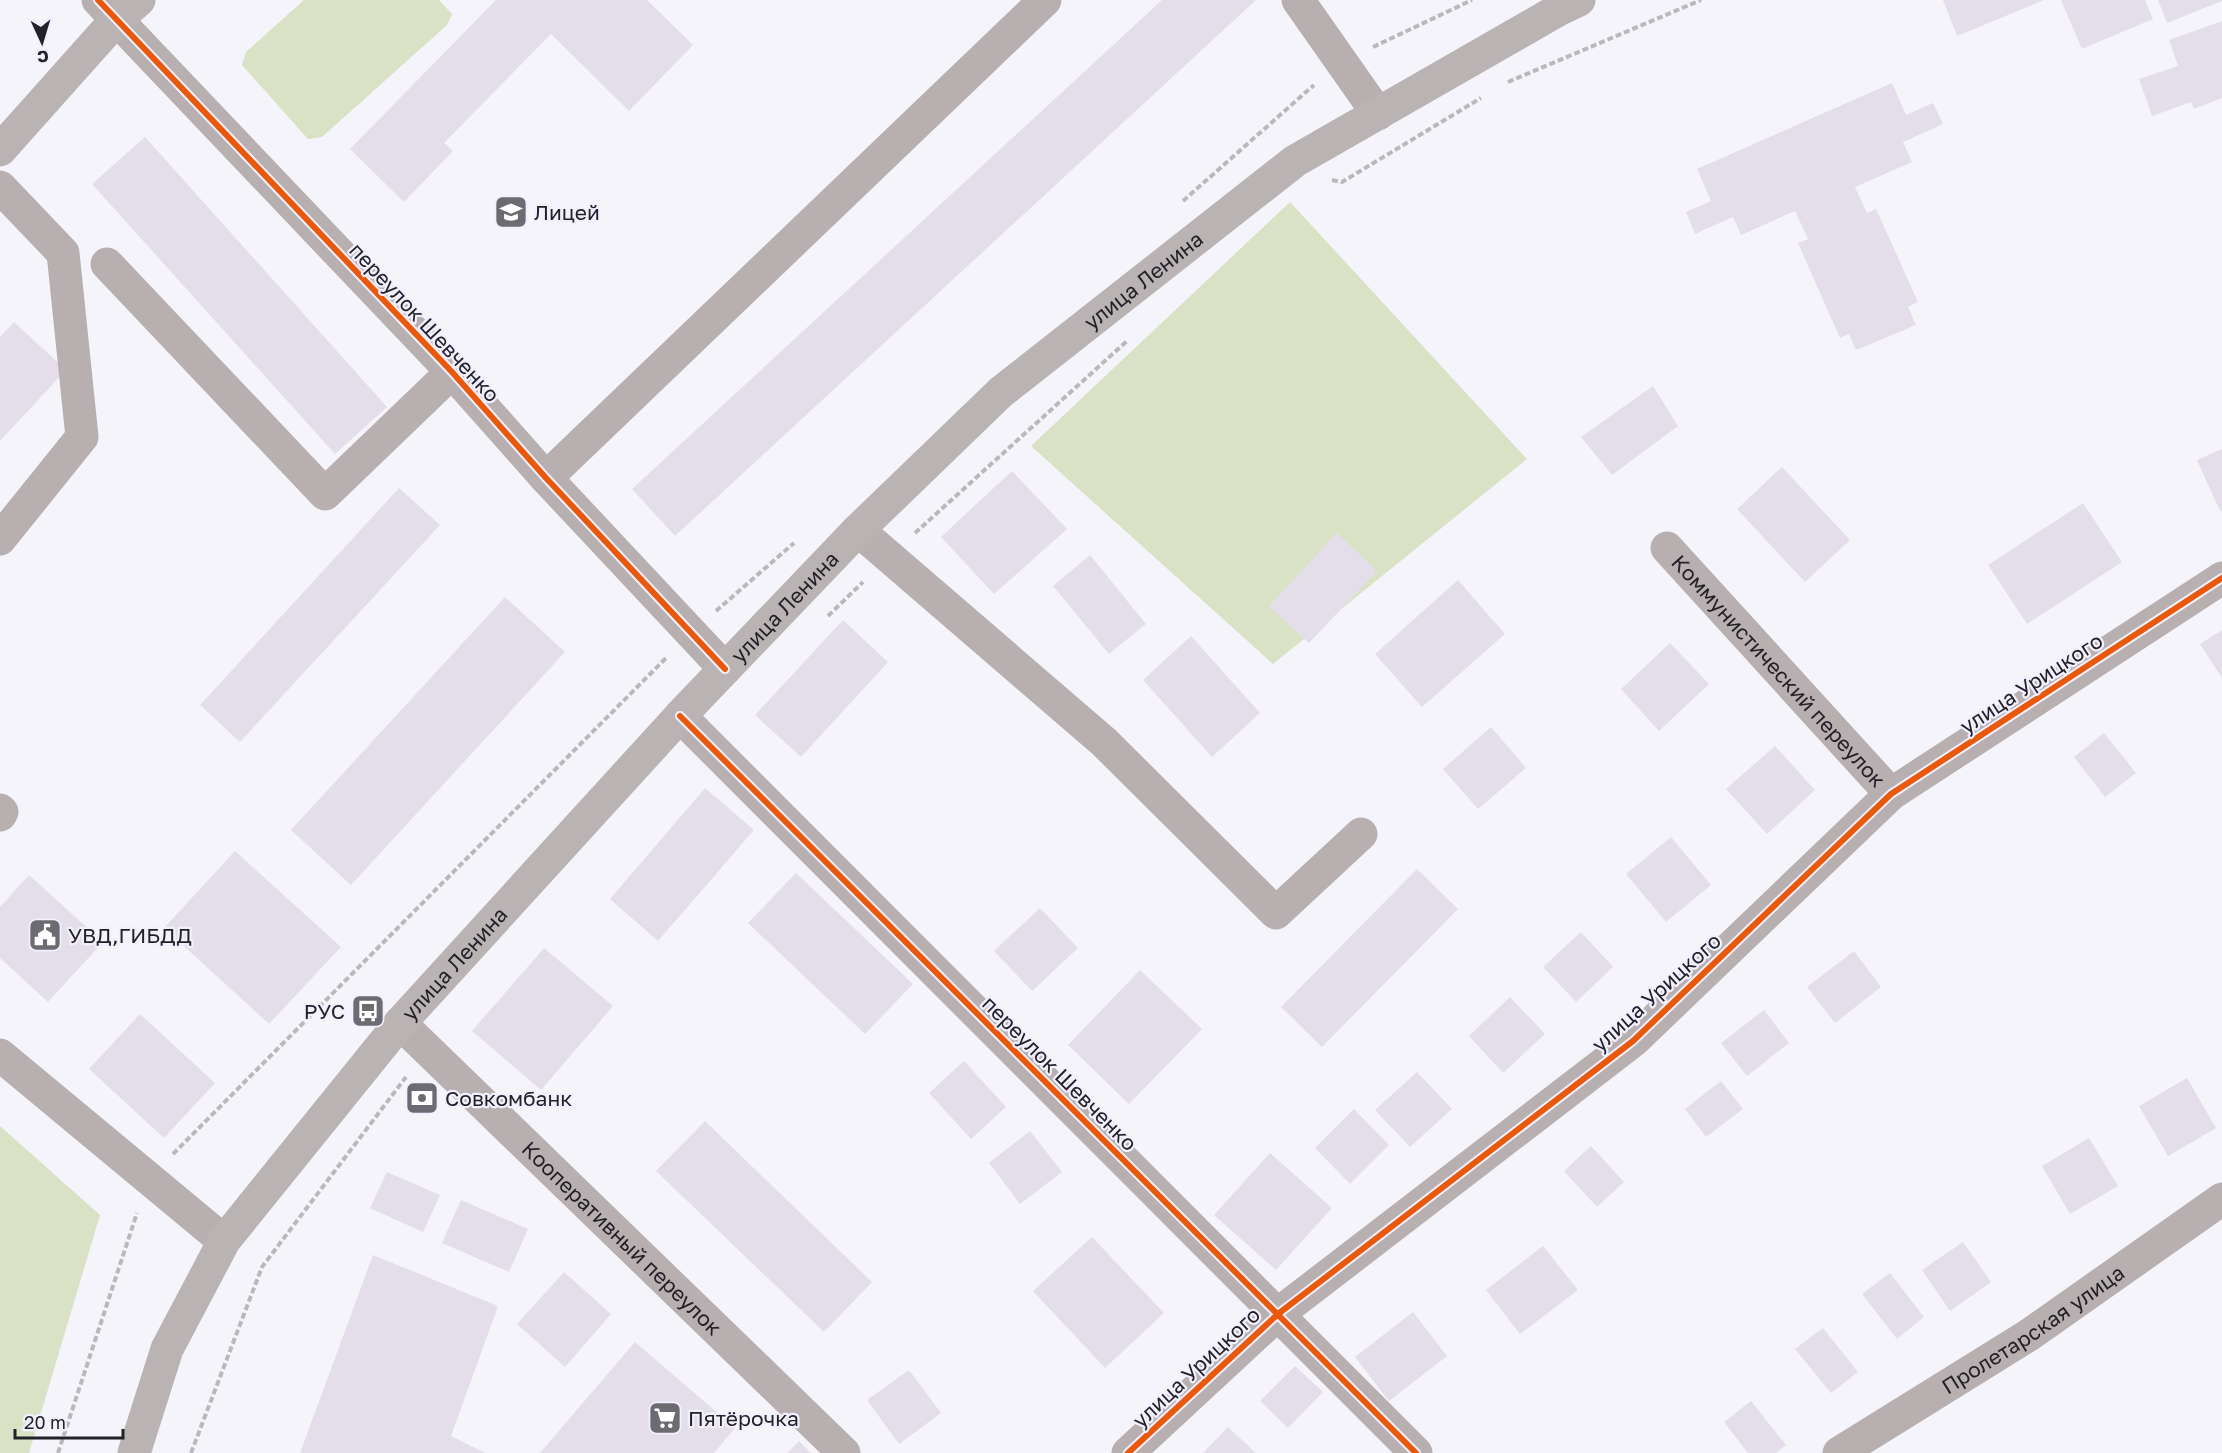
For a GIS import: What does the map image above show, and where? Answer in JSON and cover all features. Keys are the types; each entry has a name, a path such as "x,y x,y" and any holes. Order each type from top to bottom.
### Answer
{"main road":[{"name":"улица Ленина","path":"134,1453 167,1349 224,1241 400,1023 680,716 858,530 1001,392 1295,161 1565,3"},
{"path":"0,150 117,7"}],"street":[{"path":"546,478 1045,0"},
{"path":"1298,0 1378,114"},
{"name":"переулок Шевченко","path":"117,7 452,372 546,478 725,669"},
{"path":"0,187 63,253 82,437 0,539"},
{"path":"107,264 325,494 452,372"},
{"path":"858,530 1104,742 1276,914 1361,834"},
{"name":"Коммунистический переулок","path":"1667,548 1891,794"},
{"name":"улица Урицкого","path":"1128,1453 1278,1314 1633,1041 1891,794 2222,578"},
{"name":"переулок Шевченко","path":"680,716 1416,1453"},
{"path":"0,810 2,812 0,815"},
{"name":"Кооперативный переулок","path":"400,1023 844,1453"},
{"path":"0,1055 224,1241"},
{"name":"Пролетарская улица","path":"1839,1453 2029,1335 2222,1199"}],"path":[{"path":"1505,84 1701,0"},
{"path":"1331,180 1342,182 1485,96"},
{"path":"821,623 889,557 1134,335"},
{"path":"191,1453 262,1267 427,1049"}],"green space":[{"path":"304,0 439,0 452,14 447,25 322,137 308,139 242,65 246,52"},
{"path":"1290,202 1527,459 1273,664 1031,446"},
{"path":"0,1126 100,1215 29,1453 0,1453"}],"building":[{"path":"496,0 647,0 693,45 629,111 551,34 444,143 453,151 404,202 350,149"},
{"path":"1162,0 1256,0 675,536 632,489"},
{"path":"1943,0 2044,0 1957,36"},
{"path":"2061,0 2145,0 2153,19 2082,49"},
{"path":"2158,0 2222,0 2222,1 2167,23"},
{"path":"2222,21 2222,98 2194,109 2191,102 2152,116 2139,79 2178,66 2169,40"},
{"path":"1892,83 1906,115 1933,103 1943,124 1903,142 1912,162 1855,187 1867,213 1876,209 1918,302 1908,307 1916,325 1856,350 1849,334 1840,338 1798,243 1808,239 1795,211 1741,235 1733,217 1695,234 1686,212 1711,201 1697,169"},
{"path":"145,137 387,407 335,454 92,184"},
{"path":"14,322 66,370 0,441 0,337"},
{"path":"1653,386 1678,426 1612,475 1581,437"},
{"path":"2222,449 2222,510 2220,511 2197,460"},
{"path":"1782,467 1850,540 1805,582 1737,509"},
{"path":"1012,471 1067,529 994,594 941,537"},
{"path":"399,488 440,525 240,742 200,705"},
{"path":"2083,503 2122,562 2027,624 1988,565"},
{"path":"1337,533 1377,571 1309,643 1269,606"},
{"path":"1090,555 1146,624 1109,654 1053,586"},
{"path":"1458,580 1505,634 1422,707 1375,654"},
{"path":"505,597 565,652 351,885 291,830"},
{"path":"843,620 888,662 801,757 755,715"},
{"path":"2222,630 2222,678 2200,644"},
{"path":"1191,636 1260,713 1212,757 1143,680"},
{"path":"1670,643 1709,684 1659,731 1621,689"},
{"path":"1491,727 1526,768 1478,809 1443,769"},
{"path":"2104,733 2136,773 2105,797 2074,757"},
{"path":"1775,746 1815,790 1767,834 1726,789"},
{"path":"705,788 754,830 658,941 610,899"},
{"path":"1671,837 1711,885 1666,922 1626,874"},
{"path":"235,851 341,947 269,1024 164,928"},
{"path":"1417,869 1458,909 1322,1047 1281,1007"},
{"path":"796,873 913,984 865,1034 748,923"},
{"path":"29,875 103,942 48,1002 0,958 0,907"},
{"path":"1040,908 1078,948 1032,991 994,951"},
{"path":"1581,932 1613,967 1576,1002 1543,967"},
{"path":"544,948 613,1006 541,1090 472,1031"},
{"path":"1854,951 1881,987 1835,1023 1807,987"},
{"path":"1140,970 1202,1029 1129,1104 1068,1045"},
{"path":"1510,997 1545,1034 1503,1073 1469,1036"},
{"path":"1764,1010 1789,1043 1747,1076 1721,1043"},
{"path":"140,1014 215,1083 164,1138 89,1069"},
{"path":"964,1061 1006,1107 971,1139 929,1093"},
{"path":"1417,1072 1452,1109 1410,1147 1375,1110"},
{"path":"2187,1078 2216,1128 2168,1156 2139,1106"},
{"path":"1721,1081 1743,1109 1706,1137 1685,1109"},
{"path":"1354,1109 1389,1145 1350,1184 1315,1148"},
{"path":"705,1121 872,1282 824,1332 656,1171"},
{"path":"1030,1131 1062,1172 1020,1204 989,1163"},
{"path":"2089,1138 2118,1186 2070,1214 2042,1166"},
{"path":"1591,1146 1624,1182 1597,1207 1564,1171"},
{"path":"1270,1153 1332,1208 1276,1270 1214,1215"},
{"path":"387,1172 440,1195 423,1232 370,1208"},
{"path":"461,1200 528,1229 509,1272 442,1243"},
{"path":"1092,1237 1164,1313 1105,1368 1033,1291"},
{"path":"1963,1242 1991,1282 1950,1311 1922,1270"},
{"path":"1543,1246 1578,1290 1520,1334 1486,1290"},
{"path":"373,1255 498,1306 451,1436 485,1453 300,1453"},
{"path":"564,1272 611,1314 565,1367 517,1324"},
{"path":"1890,1273 1924,1317 1897,1339 1862,1294"},
{"path":"1413,1312 1447,1356 1389,1401 1355,1357"},
{"path":"1823,1328 1858,1372 1831,1393 1795,1349"},
{"path":"635,1342 735,1428 714,1453 540,1453"},
{"path":"1295,1366 1323,1392 1288,1428 1260,1401"},
{"path":"909,1370 941,1413 899,1444 867,1400"},
{"path":"1751,1401 1786,1445 1776,1453 1748,1453 1724,1422"},
{"path":"1228,1427 1256,1453 1203,1453"},
{"path":"799,1441 811,1453 787,1453"}],"cycle path":[{"path":"98,0 452,372 546,478 725,669"},
{"path":"1128,1453 1278,1314 1633,1041 1891,794 2222,578"},
{"path":"680,716 1416,1453"}],"place":[{"name":"Лицей","path":"511,212"},
{"name":"УВД,ГИБДД","path":"45,935"},
{"name":"РУС","path":"368,1011"},
{"name":"Совкомбанк","path":"422,1098"},
{"name":"Пятёрочка","path":"665,1418"}]}
